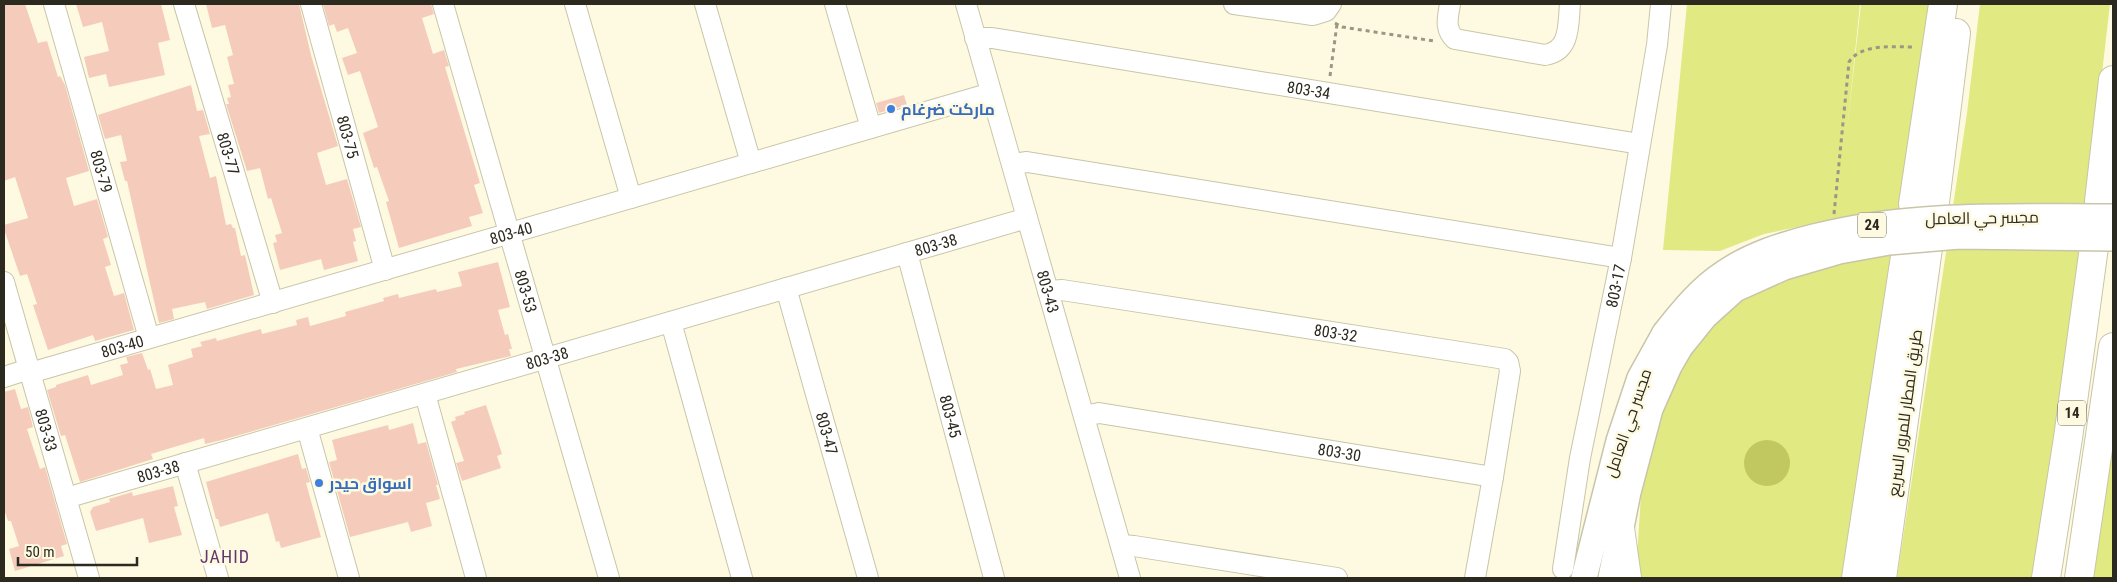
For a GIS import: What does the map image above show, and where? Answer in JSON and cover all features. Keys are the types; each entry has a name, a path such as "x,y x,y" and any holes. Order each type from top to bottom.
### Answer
{"highway":[{"path":"1943,4 1936,50 1924,203 1959,4"},
{"path":"2106,209 2113,80"},
{"name":"14","path":"2046,578 2068,438 2103,243"},
{"name":"طريق المطار للمرور السريع","path":"1856,578 1917,249 1882,578"},
{"path":"2079,578 2113,347"},
{"path":"1620,528 1627,578"}],"main road":[{"name":"مجسر حي العامل","path":"1611,578 1620,528 1650,409 1672,340 1692,301 1722,274 1754,257 1786,244 1866,226 1959,216 2106,209"},
{"name":"مجسر حي العامل","path":"1573,574 1637,387 1672,340 1705,316 1735,289 1784,267 1839,251 1889,242 1960,236 2103,243"}],"street":[{"name":"803-79","path":"54,4 149,338"},
{"name":"803-77","path":"184,4 273,302"},
{"name":"803-75","path":"311,4 385,270"},
{"name":"803-53","path":"443,4 609,578"},
{"path":"576,4 631,198"},
{"path":"705,4 751,163"},
{"path":"835,4 871,128"},
{"name":"803-43","path":"966,4 1130,578"},
{"path":"1234,4 1313,15 1331,13"},
{"path":"1450,4 1447,25 1451,36 1460,41 1545,55 1562,48 1565,42 1570,4"},
{"name":"803-17","path":"1573,574 1580,458 1621,258 1657,45 1660,4"},
{"name":"803-34","path":"976,38 992,38 1640,144"},
{"name":"803-40","path":"4,377 149,338 991,93"},
{"path":"1012,164 1027,162 1621,258"},
{"name":"803-38","path":"66,498 1027,218"},
{"name":"803-45","path":"907,253 994,578"},
{"name":"803-33","path":"4,282 89,578"},
{"name":"803-47","path":"786,288 868,578"},
{"name":"803-32","path":"1048,292 1062,290 1505,359 1508,362 1510,371 1493,477"},
{"path":"671,322 742,578"},
{"path":"425,394 476,578"},
{"name":"803-30","path":"1084,416 1099,413 1493,477"},
{"path":"307,428 349,578"},
{"path":"186,463 218,578"},
{"path":"1475,578 1493,477"},
{"path":"1121,546 1134,546 1336,578"}],"path":[{"path":"1328,93 1331,13 1433,41 1443,40 1451,36"},
{"path":"1839,216 1834,216 1849,62 1853,56 1864,50 1900,47 1936,50"}],"green space":[{"path":"1687,4 1860,4 1847,130 1861,4 1929,4 1844,578 1641,578 1637,557 1642,479 1661,410 1680,369 1697,343 1727,308 1837,219 1764,234 1720,251 1663,250"},
{"path":"1980,4 2110,4 2072,332 2032,578 1897,578 1967,113"},
{"path":"2113,439 2113,578 2093,578"},
{"path":"1762,440 1772,440 1786,450 1790,463 1786,476 1780,482 1772,486 1762,486 1748,476 1744,468 1744,458 1754,444"}],"building":[{"path":"4,4 25,4 38,43 47,41 58,77 60,76 65,85 89,171 66,178 74,206 97,199 108,237 103,239 111,265 105,267 114,296 124,293 134,330 95,341 93,335 48,350 33,305 37,304 27,274 20,276 4,229 4,225 28,218 15,177 4,181"},
{"path":"76,4 161,4 170,40 158,43 165,75 109,87 106,74 89,78 84,57 109,51 102,22 83,27"},
{"path":"206,4 299,4 311,55 338,146 317,153 326,185 347,179 361,227 353,229 356,241 353,242 358,261 324,270 321,259 280,270 273,243 277,242 275,235 282,233 271,198 268,199 260,168 247,171 226,104 229,104 227,98 231,97 228,85 234,84 227,57 233,55 225,25 212,28"},
{"path":"323,4 431,4 434,14 422,18 433,54 444,50 449,66 445,67 480,183 474,185 483,213 469,217 472,226 399,248 386,202 389,201 377,167 374,168 363,133 378,127 360,71 348,75 342,58 357,53 348,28 337,32 334,24 329,26"},
{"path":"191,85 197,111 203,110 210,134 199,136 210,178 216,176 226,225 231,224 235,228 241,256 245,255 254,295 207,309 205,302 172,309 174,319 159,323 127,181 125,181 120,162 127,161 121,135 105,139 98,115"},
{"path":"904,95 907,105 879,113 876,103"},
{"path":"498,262 510,307 498,310 505,335 508,334 512,349 509,349 511,356 456,369 457,372 222,440 205,444 204,438 151,454 153,459 80,482 65,435 61,436 47,390 56,387 56,385 88,375 91,385 123,375 120,365 128,363 126,357 142,353 148,370 150,369 156,389 173,385 168,365 193,357 191,349 202,346 200,342 216,338 217,341 261,329 262,334 297,325 296,320 308,317 310,326 346,316 345,312 384,301 383,298 398,294 399,298 436,289 437,292 462,286 458,272"},
{"path":"15,389 21,409 28,407 33,427 27,429 40,469 45,467 67,544 61,546 64,556 15,571 9,549 19,546 11,521 8,521 4,509 4,392"},
{"path":"486,405 502,454 497,456 501,468 462,481 456,463 464,461 451,422 456,420 455,417 465,414 464,412"},
{"path":"413,423 418,444 426,442 438,485 436,485 440,499 426,503 432,526 411,532 408,522 350,537 329,462 337,460 332,440 388,425 389,430"},
{"path":"298,454 302,469 306,468 310,482 306,483 321,537 281,548 279,541 276,542 268,513 220,527 206,482"},
{"path":"173,486 178,506 174,507 182,535 149,543 143,518 96,531 90,512 93,507 110,502 109,499 132,492 133,496"}],"place":[{"name":"ماركت ضرغام","path":"891,109"},
{"name":"اسواق حيدر","path":"319,483"}],"district":[{"name":"JAHID","path":"225,556"}]}
